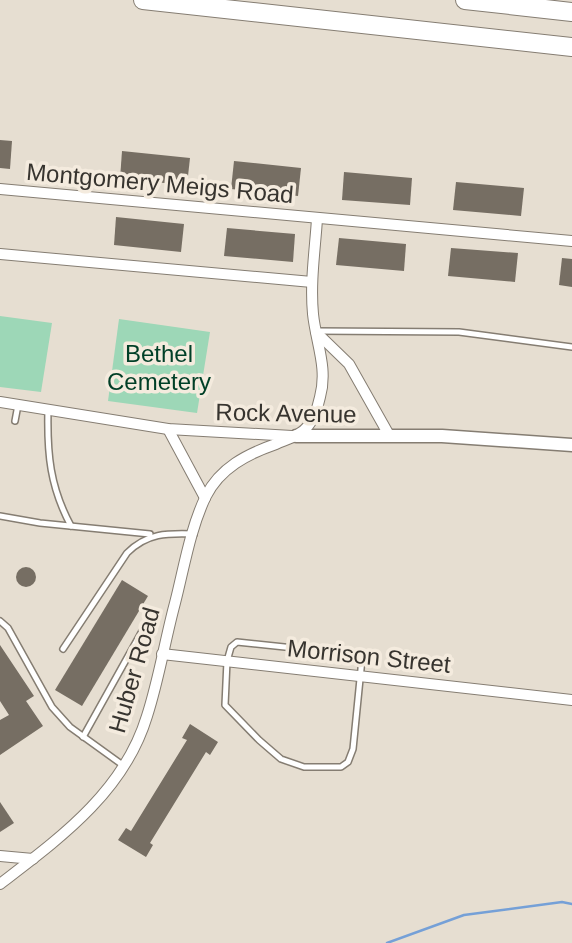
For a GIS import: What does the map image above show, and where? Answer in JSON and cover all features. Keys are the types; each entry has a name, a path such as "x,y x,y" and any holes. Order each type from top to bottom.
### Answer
{"highway":[{"path":"143,0 572,47"},
{"path":"465,0 572,12"}],"street":[{"name":"Montgomery Meigs Road","path":"0,189 572,241"},
{"name":"Montgomery Meigs Road","path":"296,436 308,426 320,397 324,376 316,331 312,282 317,219"},
{"path":"0,254 312,282"},
{"path":"316,331 349,364 389,435"},
{"name":"Rock Avenue","path":"0,402 168,429 296,436 481,438 572,446"},
{"path":"168,429 205,498"},
{"name":"Huber Road","path":"0,884 94,806 108,791 124,766 147,719 194,534 205,498 214,482 233,463 296,436"},
{"name":"Morrison Street","path":"162,654 572,700"},
{"path":"0,856 33,859"}],"lane":[{"path":"316,331 459,332 572,347"},
{"path":"15,421 18,405"},
{"path":"48,410 49,456 53,484 71,526"},
{"path":"0,516 157,534 194,534"},
{"path":"63,649 127,553 136,544 157,534"},
{"path":"0,621 8,628 52,707 83,737 124,766"},
{"path":"83,737 146,624"},
{"path":"237,642 360,655 362,659 353,750 348,762 341,767 304,767 281,759 228,710 225,699 228,661 231,647 237,642"}],"green space":[{"path":"0,316 52,323 41,392 0,387"},
{"name":"Bethel Cemetery","path":"119,319 210,332 197,413 108,401"}],"building":[{"path":"0,140 12,141 10,169 0,168"},
{"path":"122,151 190,158 187,185 120,179"},
{"path":"234,161 301,168 298,196 231,189"},
{"path":"344,172 412,178 410,205 342,200"},
{"path":"456,182 524,188 521,216 453,210"},
{"path":"116,217 184,224 181,252 114,245"},
{"path":"227,228 295,234 293,262 224,256"},
{"path":"339,238 406,244 404,271 336,265"},
{"path":"451,248 518,253 515,282 448,276"},
{"path":"562,258 572,259 572,287 559,285"},
{"path":"22,567 30,567 36,577 30,587 22,587 16,581 16,573"},
{"path":"122,580 148,596 82,706 55,690"},
{"path":"0,645 34,696 26,701 43,726 0,755 0,720 9,715 0,701"},
{"path":"190,724 218,742 210,755 206,752 150,843 153,845 146,857 118,840 126,828 131,831 187,740 182,738"},
{"path":"0,802 14,823 0,832"}],"waterway":[{"path":"387,943 464,915 562,902 572,904"}]}
